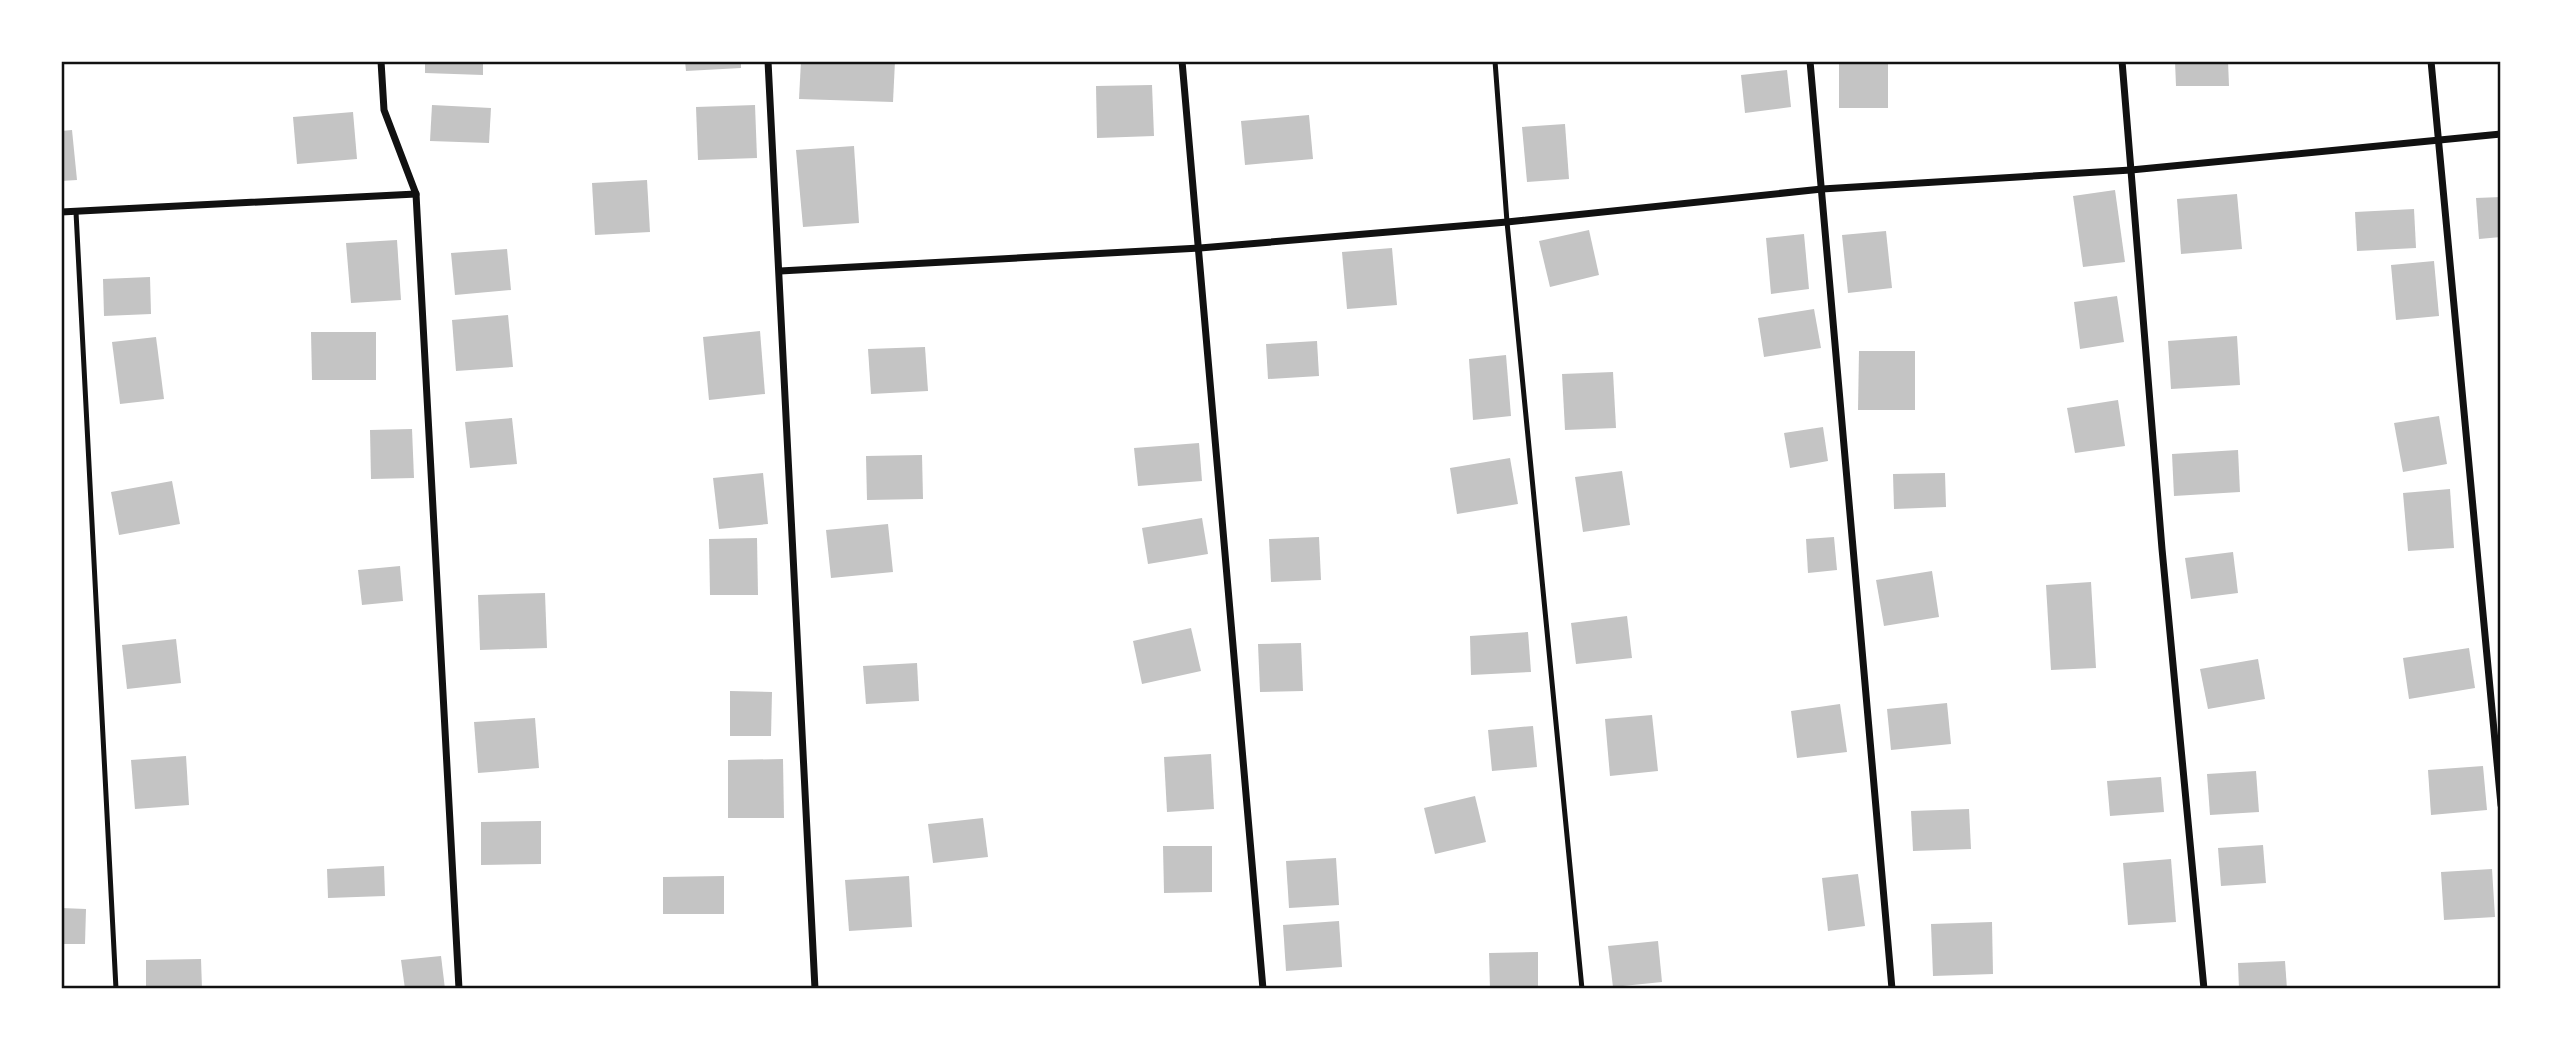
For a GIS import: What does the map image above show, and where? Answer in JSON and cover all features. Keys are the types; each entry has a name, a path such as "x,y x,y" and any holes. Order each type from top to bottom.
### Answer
{"street":[{"path":"382,61 384,110 416,194 459,989"},
{"path":"768,61 815,989"},
{"path":"1182,61 1263,989"},
{"path":"1810,61 1892,989"},
{"path":"2122,61 2161,535 2204,989"},
{"path":"2431,61 2501,805"},
{"path":"780,271 1200,248 1507,222 1822,189 2131,170 2501,134"},
{"path":"61,212 416,194"}],"lane":[{"path":"1495,61 1507,222 1582,989"},
{"path":"76,212 116,989"}],"building":[{"path":"425,61 483,61 483,75 425,73"},
{"path":"685,61 741,61 741,68 686,71"},
{"path":"801,61 895,61 893,102 799,99"},
{"path":"2175,61 2228,61 2229,86 2176,86"},
{"path":"1888,62 1888,108 1839,108 1839,63"},
{"path":"1787,70 1791,107 1745,113 1741,75"},
{"path":"1152,85 1154,136 1097,138 1096,86"},
{"path":"432,105 491,108 489,143 430,141"},
{"path":"755,105 757,158 698,160 696,107"},
{"path":"353,112 357,159 297,164 293,117"},
{"path":"1309,115 1313,159 1245,165 1241,121"},
{"path":"1565,124 1569,179 1527,182 1522,127"},
{"path":"72,130 77,180 61,181 61,131"},
{"path":"854,146 859,223 803,227 796,150"},
{"path":"647,180 650,232 595,235 592,183"},
{"path":"2115,190 2125,262 2083,267 2073,196"},
{"path":"2237,194 2242,249 2181,254 2177,199"},
{"path":"2501,197 2501,237 2479,239 2476,198"},
{"path":"2414,209 2416,248 2357,251 2355,212"},
{"path":"1589,230 1599,275 1550,287 1539,241"},
{"path":"1886,231 1892,288 1848,293 1842,235"},
{"path":"1804,234 1809,289 1771,294 1766,238"},
{"path":"397,240 401,300 351,303 346,243"},
{"path":"1392,248 1397,305 1347,309 1342,252"},
{"path":"507,249 511,290 455,295 451,253"},
{"path":"2434,261 2439,316 2396,320 2391,265"},
{"path":"150,277 151,314 104,316 103,279"},
{"path":"2117,296 2124,342 2080,349 2074,302"},
{"path":"1814,309 1821,348 1764,357 1758,318"},
{"path":"508,315 513,367 456,371 452,320"},
{"path":"760,331 765,394 709,400 703,337"},
{"path":"311,332 376,332 376,380 312,380"},
{"path":"2237,336 2240,385 2171,389 2168,341"},
{"path":"156,337 164,399 120,404 112,342"},
{"path":"1317,341 1319,376 1268,379 1266,344"},
{"path":"925,347 928,391 871,394 868,349"},
{"path":"1859,351 1915,351 1915,410 1858,410"},
{"path":"1506,355 1511,416 1473,420 1469,359"},
{"path":"1613,372 1616,428 1565,430 1562,374"},
{"path":"2118,400 2125,446 2075,453 2067,408"},
{"path":"2439,416 2447,464 2403,472 2394,423"},
{"path":"512,418 517,464 470,468 465,422"},
{"path":"1823,427 1828,461 1790,468 1784,433"},
{"path":"412,429 414,478 371,479 370,430"},
{"path":"1199,443 1202,481 1138,486 1134,448"},
{"path":"2238,450 2240,492 2174,496 2172,454"},
{"path":"922,455 923,499 867,500 866,456"},
{"path":"1510,458 1518,504 1457,514 1450,468"},
{"path":"1622,471 1630,525 1583,532 1575,477"},
{"path":"763,473 768,524 719,529 713,478"},
{"path":"1945,473 1946,507 1894,509 1893,474"},
{"path":"172,481 180,524 119,535 111,492"},
{"path":"2450,489 2454,548 2408,551 2403,493"},
{"path":"1202,518 1208,554 1148,564 1142,528"},
{"path":"888,524 893,572 831,578 826,530"},
{"path":"1319,537 1321,580 1271,582 1269,539"},
{"path":"1834,537 1837,570 1808,573 1806,539"},
{"path":"757,538 758,595 710,595 709,539"},
{"path":"2233,552 2238,593 2191,599 2185,558"},
{"path":"400,566 403,601 362,605 358,570"},
{"path":"1932,571 1939,617 1884,626 1876,580"},
{"path":"2091,582 2096,668 2051,670 2046,585"},
{"path":"545,593 547,648 480,650 478,595"},
{"path":"1627,616 1632,658 1576,664 1571,623"},
{"path":"1191,628 1201,671 1142,684 1133,641"},
{"path":"1528,632 1531,672 1471,675 1470,636"},
{"path":"176,639 181,683 127,689 122,645"},
{"path":"1301,643 1303,691 1260,692 1258,644"},
{"path":"2469,648 2475,688 2409,699 2403,658"},
{"path":"2258,659 2265,699 2208,709 2200,669"},
{"path":"917,663 919,701 866,704 863,666"},
{"path":"730,691 772,692 771,736 730,736"},
{"path":"1947,703 1951,744 1891,750 1887,709"},
{"path":"1840,704 1847,752 1797,758 1791,711"},
{"path":"1652,715 1658,771 1610,776 1605,719"},
{"path":"535,718 539,768 478,773 474,722"},
{"path":"1533,726 1537,767 1492,771 1488,730"},
{"path":"1211,754 1214,809 1167,812 1164,757"},
{"path":"186,756 189,805 135,809 131,760"},
{"path":"783,759 784,818 728,818 728,760"},
{"path":"2483,766 2487,810 2431,815 2428,770"},
{"path":"2256,771 2259,812 2210,815 2207,774"},
{"path":"2161,777 2164,812 2110,816 2107,781"},
{"path":"1475,796 1486,842 1435,854 1424,808"},
{"path":"1969,809 1971,849 1913,851 1911,811"},
{"path":"983,818 988,857 933,863 928,824"},
{"path":"541,821 541,864 481,865 481,822"},
{"path":"2263,845 2266,883 2221,886 2218,848"},
{"path":"1163,846 1212,846 1212,892 1164,893"},
{"path":"1336,858 1339,905 1289,908 1286,861"},
{"path":"2171,859 2176,922 2128,925 2123,863"},
{"path":"384,866 385,896 328,898 327,869"},
{"path":"2492,869 2495,917 2444,920 2441,872"},
{"path":"1858,874 1865,926 1828,931 1822,878"},
{"path":"724,876 724,914 663,914 663,877"},
{"path":"909,876 912,927 849,931 845,880"},
{"path":"61,908 86,909 85,944 61,944"},
{"path":"1339,921 1342,967 1286,971 1283,925"},
{"path":"1992,922 1993,974 1933,976 1931,924"},
{"path":"1658,941 1662,982 1613,987 1608,946"},
{"path":"1538,952 1538,989 1490,989 1489,953"},
{"path":"441,956 445,989 405,989 401,960"},
{"path":"201,959 202,989 146,989 146,960"},
{"path":"2285,961 2287,989 2239,989 2238,963"}]}
